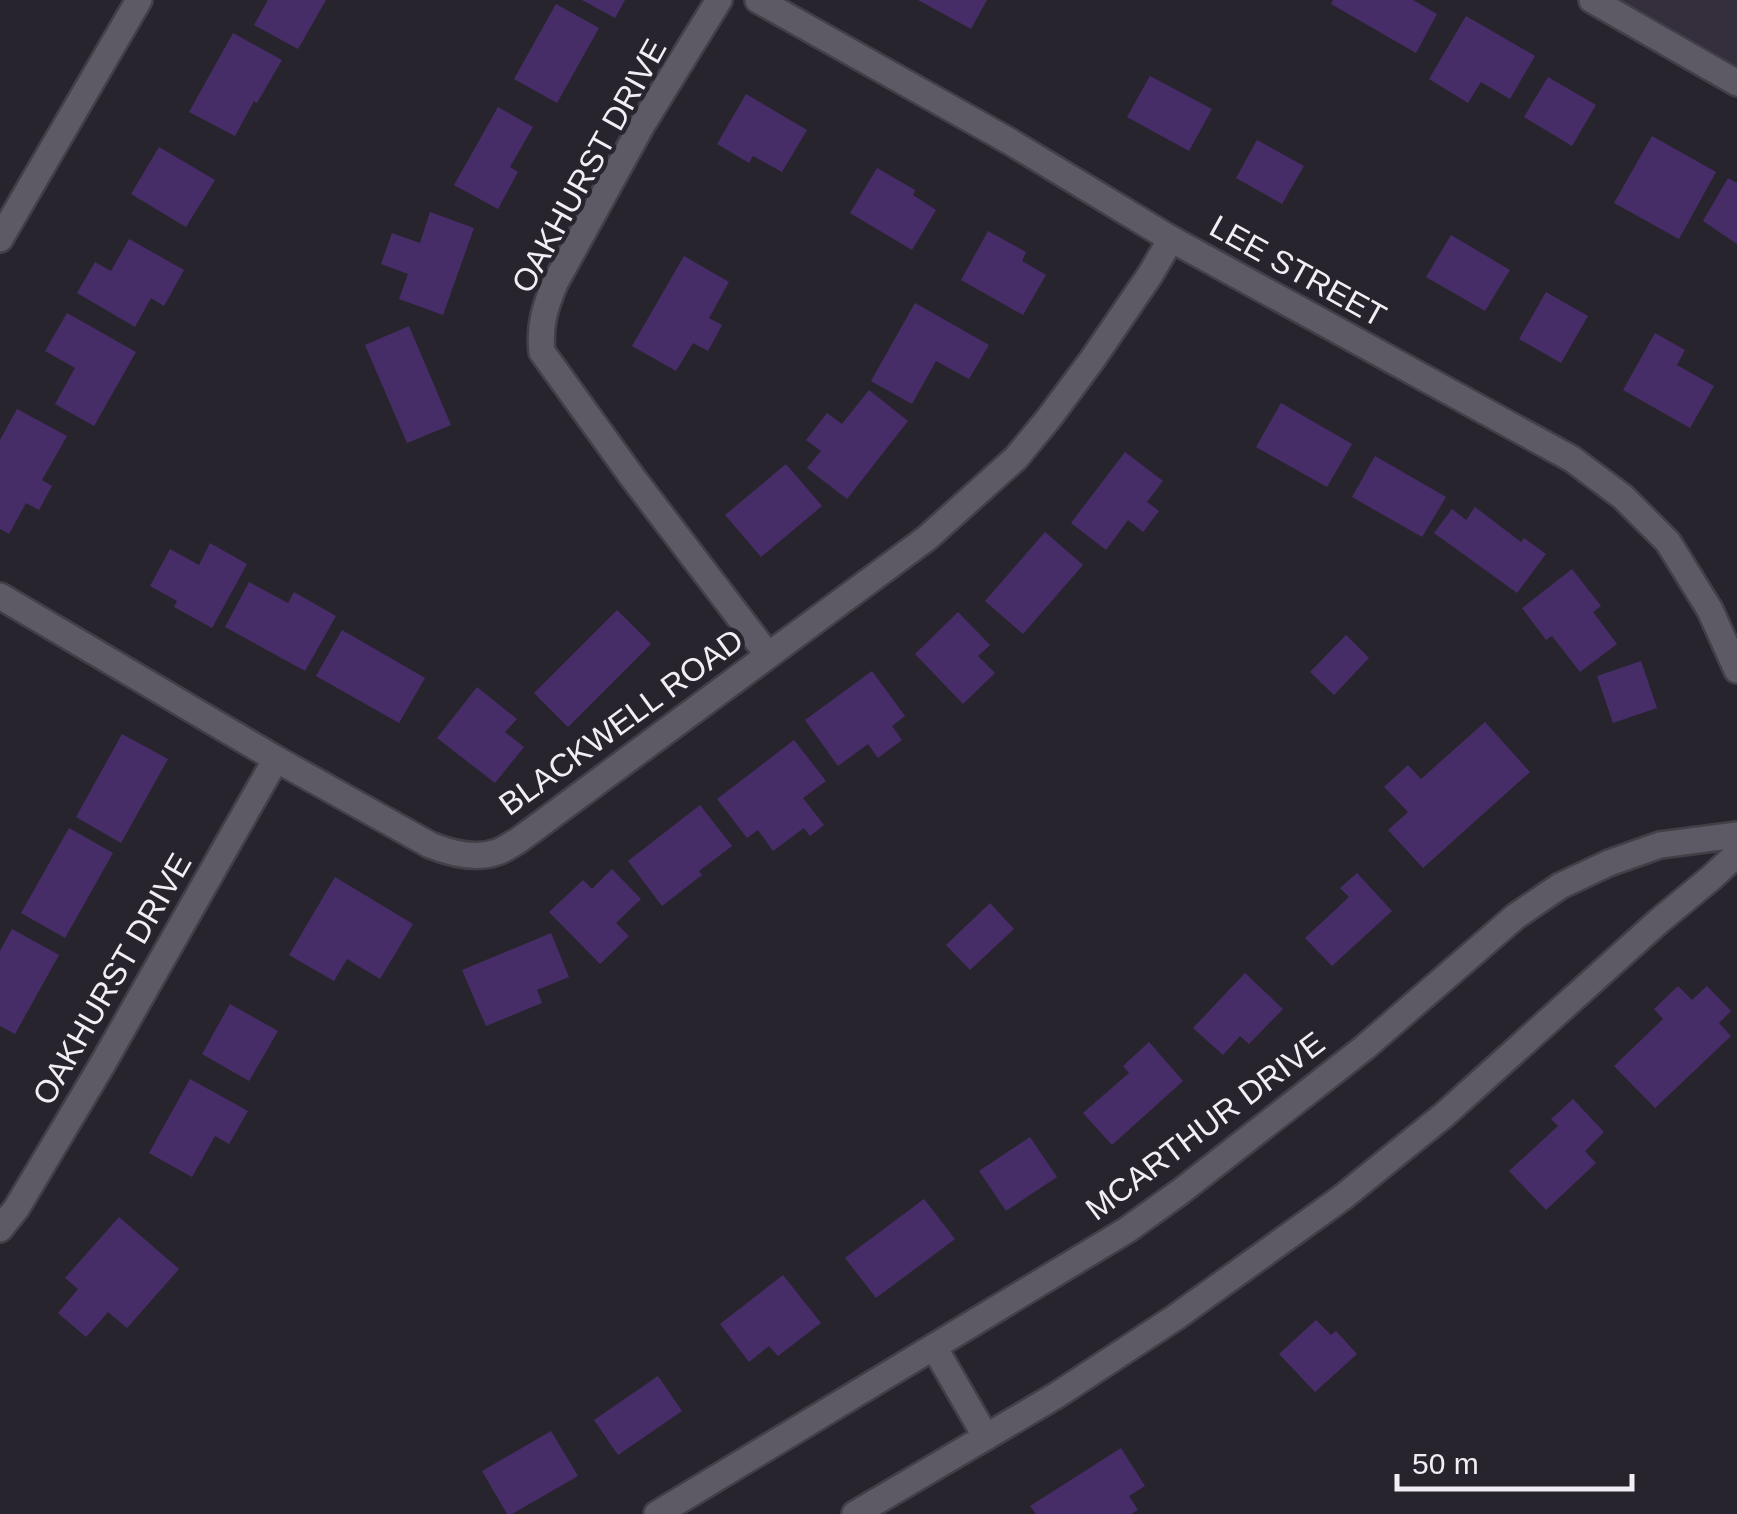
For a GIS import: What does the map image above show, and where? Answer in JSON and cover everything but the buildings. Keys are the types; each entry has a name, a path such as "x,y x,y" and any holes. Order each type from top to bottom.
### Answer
{"street":[{"path":"0,238 139,0"},
{"name":"OAKHURST DRIVE","path":"718,0 642,125 554,283 540,331 542,352 768,655"},
{"name":"LEE STREET","path":"758,0 1009,140 1171,239 1572,459 1623,497 1668,542 1710,610 1737,670"},
{"path":"1592,0 1737,83"},
{"name":"BLACKWELL ROAD","path":"0,596 430,845 450,854 496,853 519,840 927,538 1016,458 1104,344 1171,239"},
{"name":"OAKHURST DRIVE","path":"0,1229 16,1210 102,1065 276,758"},
{"name":"MCARTHUR DRIVE","path":"657,1514 1127,1230 1364,1048 1516,916 1560,886 1660,845 1737,835"},
{"path":"855,1514 1057,1395 1176,1317 1342,1197 1444,1115 1737,854"},
{"path":"934,1348 986,1437"}],"shaded area":[{"path":"1592,0 1737,0 1737,83"}]}
